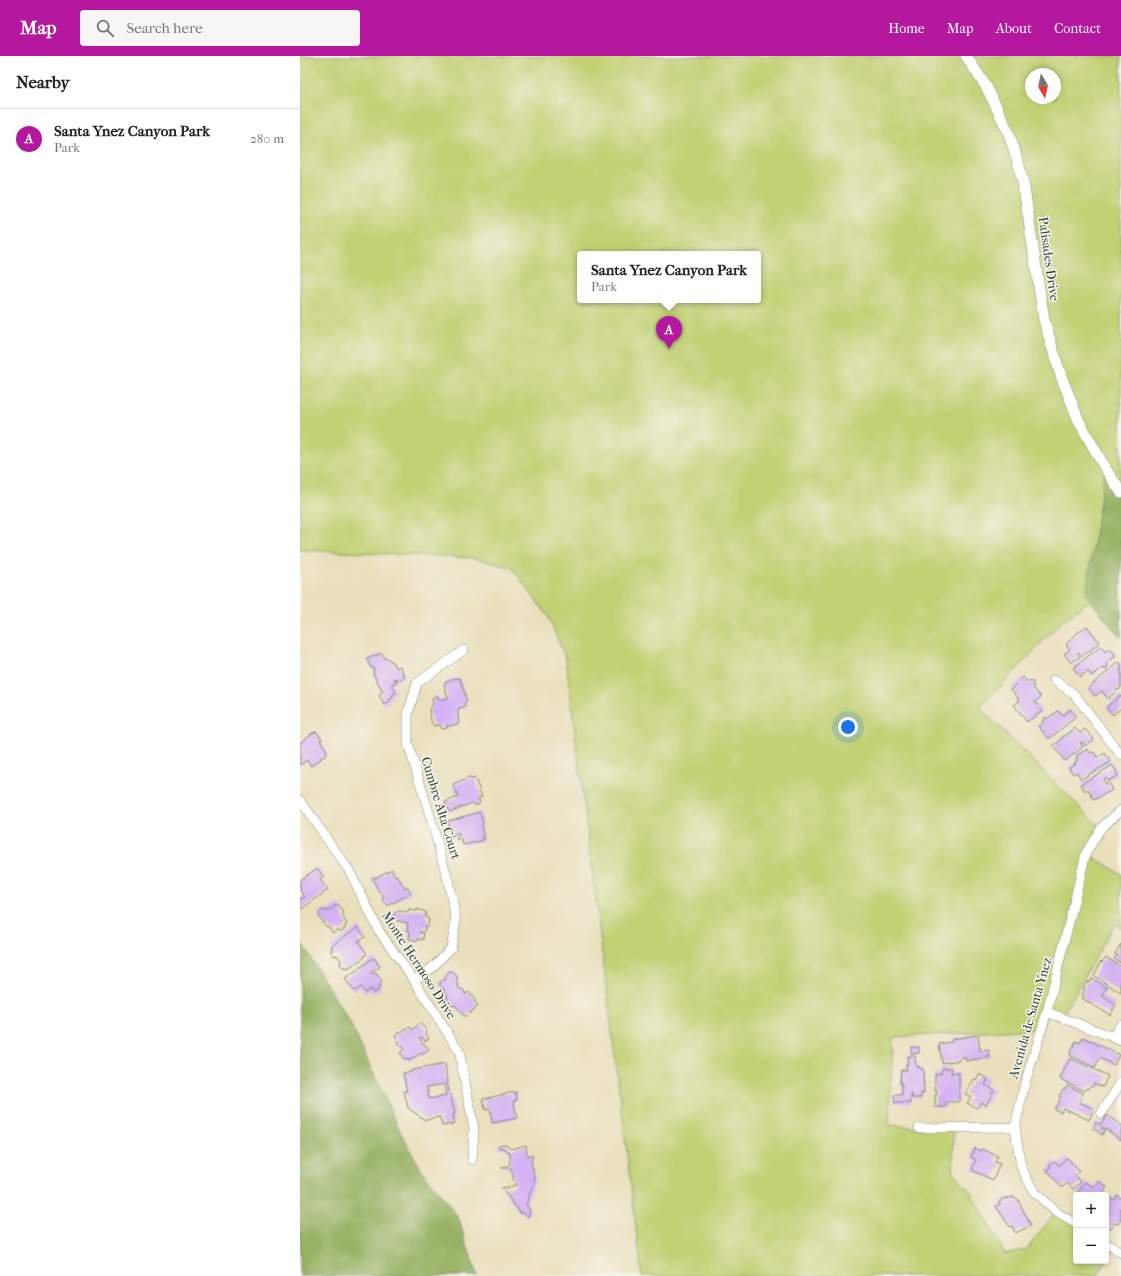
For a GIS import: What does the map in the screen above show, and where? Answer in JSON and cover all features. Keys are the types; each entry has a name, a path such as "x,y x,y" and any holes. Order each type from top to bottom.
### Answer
{"street":[{"name":"Palisades Drive","path":"966,56 987,88 1008,131 1019,165 1024,188 1044,320 1061,376 1079,421 1105,468 1121,492"},
{"name":"Palisades Drive","path":"1105,468 1121,489"},
{"name":"Cumbre Alta Court","path":"414,980 432,968 451,948 456,920 448,880 408,744 408,714 417,684 464,650"},
{"path":"1054,680 1074,694 1121,755"},
{"name":"Monte Hermoso Drive","path":"300,800 350,872 378,931 414,980 459,1051 474,1129 472,1160"},
{"name":"Avenida de Santa Ynez","path":"1073,1222 1056,1212 1034,1192 1022,1167 1015,1127 1025,1083 1046,1012 1086,853 1101,828 1121,810"},
{"path":"1046,1012 1117,1039 1121,1024"},
{"path":"1101,1114 1121,1082"},
{"path":"919,1128 1015,1127"},
{"path":"1109,1245 1121,1253"}],"green space":[{"path":"300,56 1121,56 1121,577 1060,623 980,708 1101,828 1086,853 1121,874 1121,928 1114,924 1061,1018 1047,1012 1041,1029 893,1037 889,1125 919,1128 954,1127 953,1172 970,1191 1005,1254 1027,1249 1056,1212 1073,1222 1073,1264 1105,1264 1097,1276 642,1276 566,659 548,616 512,568 474,558 300,550"},
{"path":"1105,468 1121,492 1121,638 1086,595"},
{"path":"300,940 351,1025 400,1131 422,1171 458,1217 477,1276 300,1276"},
{"path":"1109,1245 1114,1249 1109,1257"}],"building":[{"path":"1087,626 1100,643 1082,656 1079,652 1077,654 1080,657 1071,663 1064,654 1070,649 1066,645 1076,634"},
{"path":"1101,646 1105,652 1110,648 1116,656 1108,662 1107,669 1102,668 1092,676 1088,671 1080,677 1073,668"},
{"path":"382,653 385,659 388,658 392,661 396,668 400,666 405,677 397,681 396,678 394,679 396,682 392,684 396,693 392,695 393,698 389,700 390,702 384,705 379,695 383,693 373,673 374,668 371,668 367,659"},
{"path":"1119,662 1121,664 1121,688 1108,699 1102,691 1095,696 1089,687"},
{"path":"1023,677 1026,681 1033,682 1033,687 1041,697 1035,702 1042,711 1027,722 1014,705 1020,700 1011,689"},
{"path":"454,678 460,678 467,702 464,703 466,707 459,709 459,724 447,726 447,728 441,729 441,725 434,726 431,721 429,709 433,704 432,698 437,696 440,700 448,698 444,683"},
{"path":"1121,695 1121,708 1113,715 1106,707"},
{"path":"1070,709 1076,717 1049,739 1038,726 1043,723 1043,718 1048,718 1058,711 1062,716"},
{"path":"1075,728 1080,733 1085,729 1094,739 1085,746 1082,742 1080,743 1083,747 1065,761 1053,746 1061,740 1063,736"},
{"path":"316,731 322,739 320,740 327,751 325,756 320,758 321,759 311,766 307,760 300,765 300,743"},
{"path":"1088,749 1090,753 1094,752 1097,758 1105,753 1111,762 1081,779 1077,772 1073,774 1069,767 1076,763 1077,755"},
{"path":"1113,765 1118,775 1108,781 1106,777 1103,779 1105,784 1108,782 1112,790 1094,800 1088,789 1085,791 1081,784"},
{"path":"469,778 475,778 482,797 478,798 480,802 475,805 472,803 449,812 445,802 458,797 453,785"},
{"path":"480,812 483,823 481,826 484,839 482,839 482,841 463,845 462,840 457,839 459,835 458,833 450,837 451,834 447,821"},
{"path":"318,869 324,877 320,879 328,890 300,910 300,899 305,897 300,890 300,880"},
{"path":"392,869 395,877 397,876 405,888 408,887 411,893 387,906 382,899 384,898 381,892 379,892 372,878 375,878"},
{"path":"338,904 344,913 342,915 347,925 340,932 338,929 333,933 328,926 327,927 323,923 318,915 322,910 323,911 325,909 327,912"},
{"path":"417,909 426,912 425,917 429,920 427,927 424,926 425,929 423,933 423,940 418,939 418,941 409,939 410,931 407,930 408,923 394,920 393,918 394,914 398,911 409,912 409,910 417,911"},
{"path":"358,927 365,937 358,941 367,954 348,969 343,968 340,964 341,961 338,956 333,955 331,946"},
{"path":"1121,944 1121,963 1114,959 1117,955 1115,954"},
{"path":"1106,957 1121,967 1121,993 1094,976 1101,961 1102,962"},
{"path":"374,958 380,967 371,973 372,975 376,973 382,982 378,986 380,989 373,993 370,989 365,993 361,987 355,991 353,990 345,979"},
{"path":"449,972 453,972 457,976 457,982 459,984 458,987 461,990 463,989 465,995 469,992 478,1006 466,1016 464,1016 455,1005 453,1006 447,1000 448,996 444,989 440,986 440,982 445,980"},
{"path":"1092,978 1107,988 1102,996 1116,1005 1110,1015 1083,999 1084,996 1082,995 1085,990 1083,989 1087,981 1089,982"},
{"path":"420,1023 427,1031 426,1034 429,1038 425,1041 422,1037 419,1038 422,1044 424,1043 429,1050 422,1055 421,1053 409,1061 408,1059 404,1059 400,1053 404,1049 398,1043 399,1042 395,1035 410,1027 412,1030"},
{"path":"978,1035 980,1051 989,1050 990,1057 966,1061 965,1057 960,1057 961,1060 942,1063 939,1044 952,1042 952,1039"},
{"path":"1083,1037 1119,1055 1114,1065 1100,1058 1095,1068 1070,1055 1076,1041 1080,1043"},
{"path":"911,1047 919,1047 919,1053 911,1054"},
{"path":"907,1056 915,1056 916,1067 919,1066 919,1069 923,1069 924,1093 921,1093 921,1098 912,1098 911,1094 911,1103 895,1103 894,1095 902,1095 902,1084 900,1084 901,1070 907,1070"},
{"path":"1070,1058 1108,1076 1103,1087 1094,1083 1093,1086 1091,1085 1089,1089 1087,1088 1085,1091 1060,1079"},
{"path":"445,1064 447,1083 455,1114 453,1114 453,1124 442,1126 440,1117 425,1120 408,1108 404,1091 407,1091 403,1073 413,1071 412,1070","holes":["444,1084 446,1096 429,1099 427,1087"]},
{"path":"942,1068 952,1068 951,1073 959,1073 959,1102 946,1102 946,1107 935,1107 935,1095 937,1095 937,1091 935,1091 935,1074 941,1074"},
{"path":"979,1074 988,1079 985,1085 994,1090 986,1105 981,1102 977,1108 967,1103 971,1097 965,1094 974,1079 976,1080"},
{"path":"1067,1085 1083,1093 1079,1102 1094,1109 1089,1120 1063,1108 1061,1112 1054,1109 1061,1098 1059,1097 1063,1089 1065,1089"},
{"path":"516,1092 517,1099 514,1103 517,1118 492,1123 490,1109 485,1110 483,1099"},
{"path":"1107,1115 1121,1125 1121,1140 1102,1126 1101,1128 1105,1130 1102,1135 1093,1128 1096,1122 1100,1125"},
{"path":"505,1144 511,1149 526,1145 527,1155 532,1155 533,1157 531,1159 535,1180 526,1204 530,1210 528,1217 523,1212 521,1214 501,1187 506,1188 516,1185 511,1168 502,1168 510,1163 510,1153 504,1148 499,1148 499,1145"},
{"path":"975,1148 981,1151 982,1149 998,1156 995,1162 1000,1164 993,1180 972,1170 976,1160 971,1157"},
{"path":"1066,1158 1079,1171 1075,1175 1081,1182 1073,1189 1067,1183 1062,1188 1047,1170 1051,1167 1049,1165 1055,1161 1059,1166"},
{"path":"1099,1181 1107,1187 1104,1192 1079,1192 1085,1182 1095,1187"},
{"path":"1117,1195 1121,1198 1121,1220 1118,1224 1115,1223 1111,1228 1109,1227 1109,1197 1114,1200"},
{"path":"1013,1196 1014,1199 1017,1198 1031,1226 1015,1233 1012,1226 1010,1227 996,1206 1000,1204 999,1201"}],"place":[{"name":"Santa Ynez Canyon Park","path":"669,349"}]}
